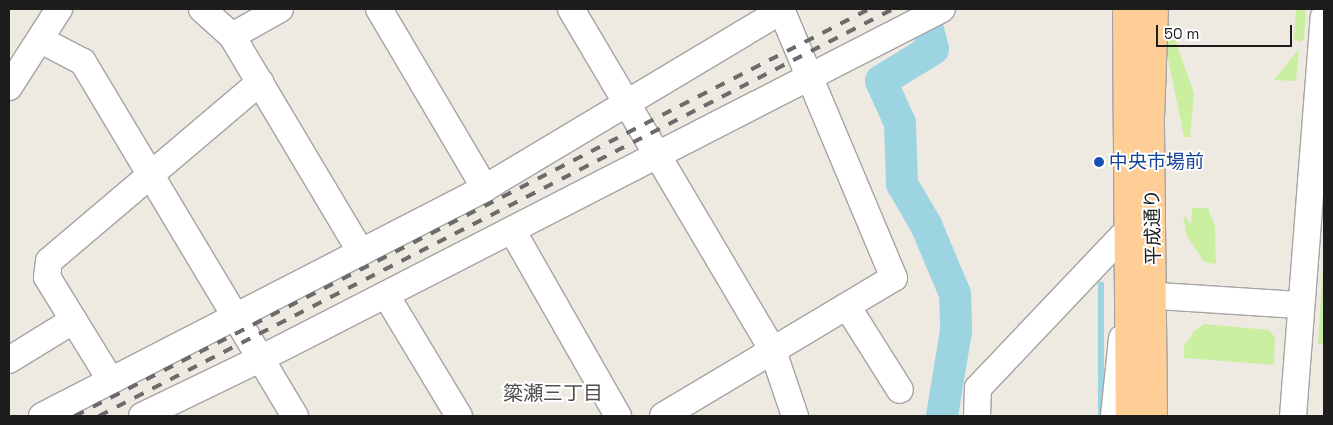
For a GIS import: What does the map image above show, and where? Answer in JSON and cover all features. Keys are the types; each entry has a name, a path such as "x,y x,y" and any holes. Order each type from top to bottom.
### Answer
{"main road":[{"name":"平成通り","path":"1127,9 1128,230 1142,294 1154,416"},
{"name":"平成通り","path":"1130,416 1142,294 1154,9"}],"street":[{"path":"9,87 41,40 59,9"},
{"path":"202,9 232,36 361,252"},
{"path":"232,36 280,9"},
{"path":"379,9 485,188"},
{"path":"571,9 629,102 773,351 796,416"},
{"path":"142,416 386,295 942,9"},
{"path":"42,416 238,317 485,188 781,10 894,278 773,351 703,406 662,416"},
{"path":"1293,416 1301,305 1319,160 1324,17"},
{"path":"41,40 83,62 238,317 295,416"},
{"path":"111,381 47,277 49,261 260,82"},
{"path":"512,230 618,416"},
{"path":"977,416 978,388 1128,230"},
{"path":"1114,416 1116,372 1142,294 1301,305"},
{"path":"386,295 459,416"},
{"path":"847,306 900,390"},
{"path":"9,360 74,320"}],"green space":[{"path":"1158,9 1164,9 1194,93 1190,137 1184,137"},
{"path":"1296,9 1306,9 1304,40 1300,42 1294,39"},
{"path":"1299,49 1296,81 1274,80"},
{"path":"1192,208 1208,208 1215,227 1216,264 1204,262 1186,234 1183,215 1191,224"},
{"path":"1324,251 1324,344 1318,344"},
{"path":"1204,324 1269,330 1275,337 1274,365 1184,358 1184,346 1194,331"}],"waterway":[{"path":"923,9 933,49 881,81 900,123 902,184 926,225 955,294 956,331 942,416"},
{"path":"1101,285 1101,416"}],"railway":[{"path":"75,416 869,9"},
{"path":"99,416 893,9"}],"place":[{"name":"中央市場前","path":"1099,162"}],"district":[{"name":"簗瀬三丁目","path":"553,393"}]}
